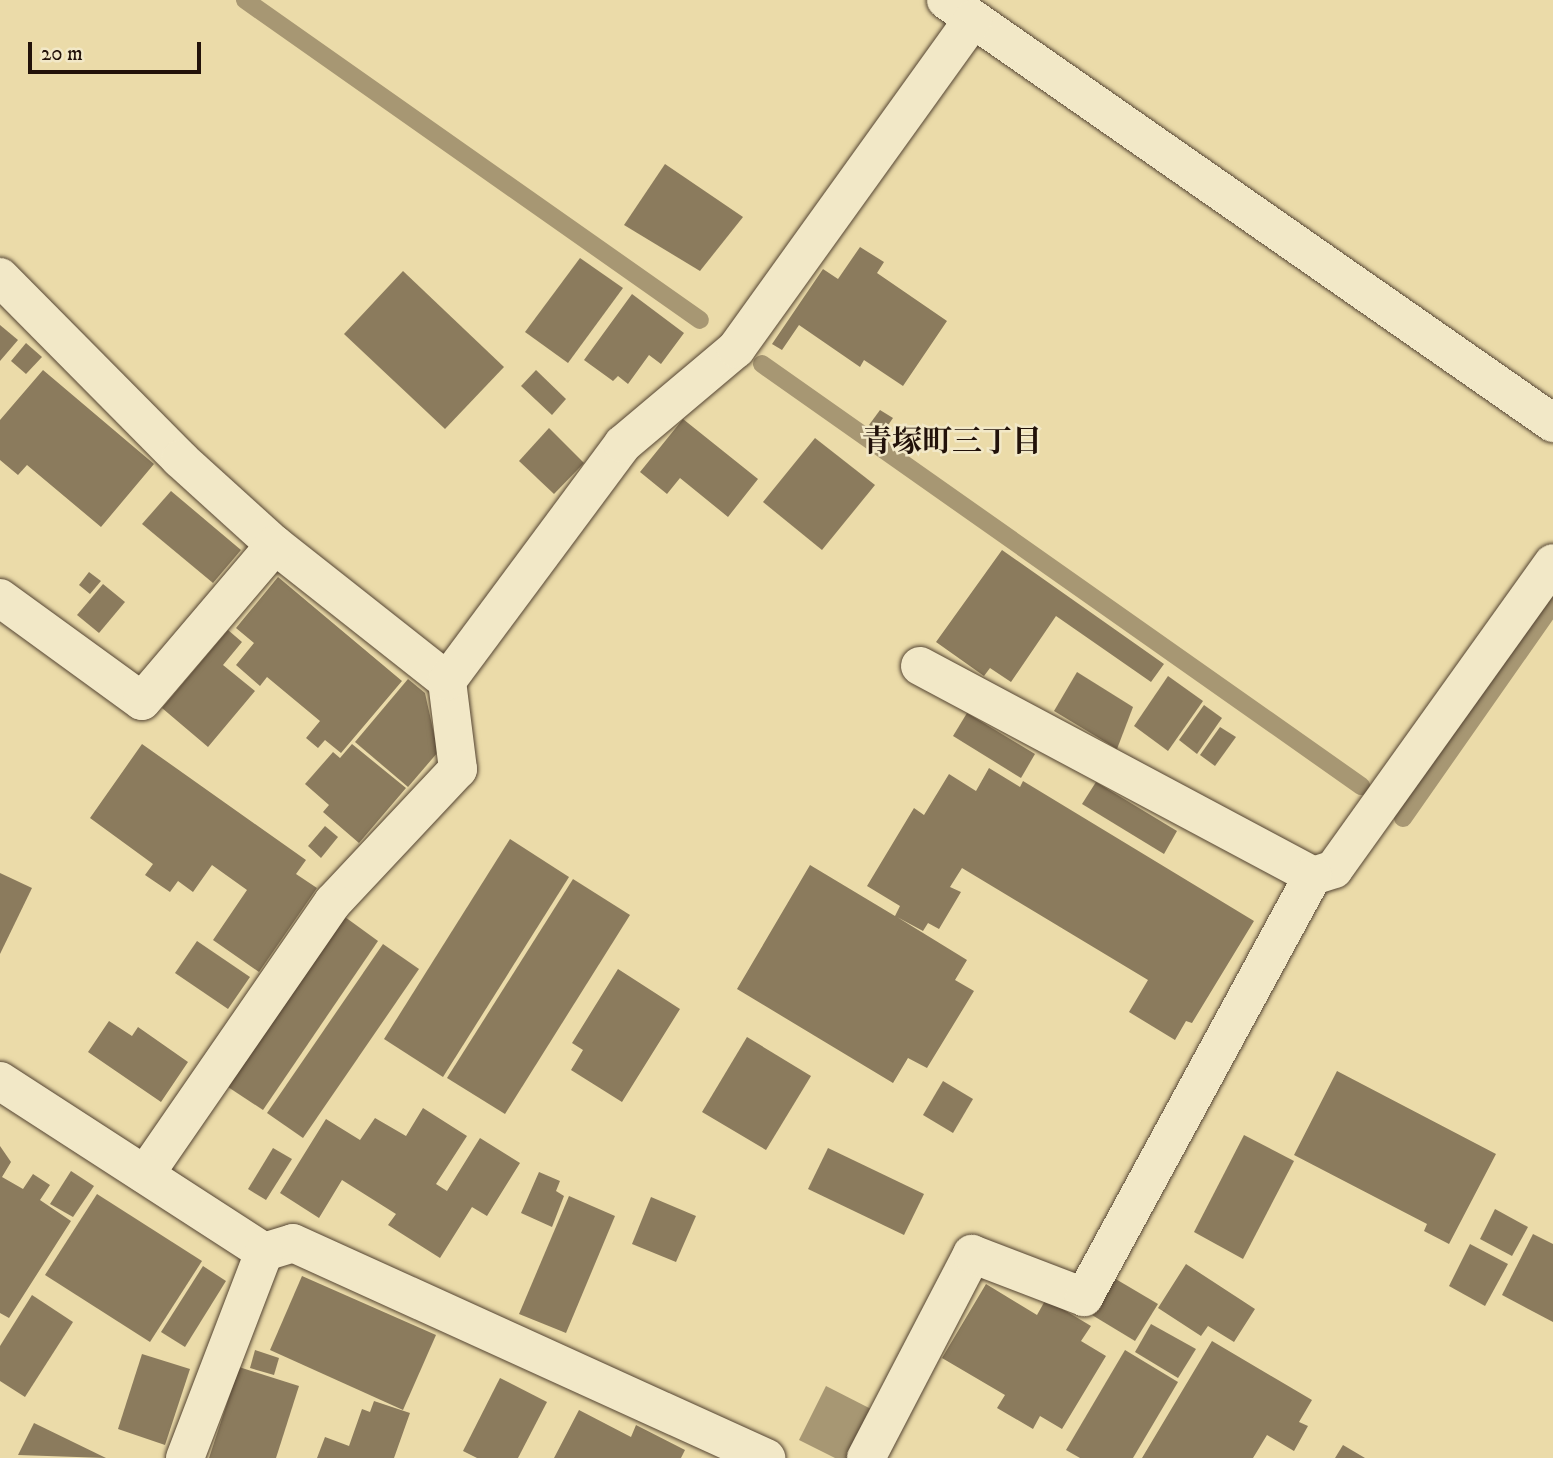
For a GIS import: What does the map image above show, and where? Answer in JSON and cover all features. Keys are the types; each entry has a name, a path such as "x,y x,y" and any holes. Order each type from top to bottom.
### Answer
{"street":[{"path":"145,1175 333,902 458,769 447,681 623,444 736,349 960,9 1553,423"},
{"path":"0,276 180,459 275,545 447,681"},
{"path":"0,598 49,639 142,701 275,545"},
{"path":"866,1458 972,1254 1084,1297 1313,876 1334,869 1553,563"},
{"path":"920,666 1313,876"},
{"path":"0,1081 264,1252"},
{"path":"264,1252 293,1243 766,1458"},
{"path":"185,1458 264,1252"}],"shaded area":[{"path":"826,1386 873,1410 850,1458 835,1458 799,1440"}],"building":[{"path":"665,164 743,217 700,271 624,225"},
{"path":"860,247 884,262 877,273 947,321 903,386 864,360 860,367 799,325 782,350 772,344 823,269 838,279"},
{"path":"580,258 623,288 568,363 525,332"},
{"path":"403,271 504,367 445,429 344,334"},
{"path":"632,294 684,333 661,364 649,355 628,384 618,376 613,381 584,360"},
{"path":"0,325 18,340 0,361"},
{"path":"26,343 42,357 26,374 11,361"},
{"path":"43,370 154,464 101,527 27,465 18,475 0,460 0,420"},
{"path":"536,370 566,399 552,415 521,386"},
{"path":"880,410 893,418 882,434 869,425"},
{"path":"683,419 758,479 728,517 680,478 667,494 640,472"},
{"path":"549,428 584,463 554,494 519,461"},
{"path":"815,438 875,485 822,550 763,502"},
{"path":"171,491 241,550 213,583 142,524"},
{"path":"1002,550 1164,664 1151,682 1056,616 1011,682 990,668 984,676 936,642"},
{"path":"89,572 101,581 90,594 79,585"},
{"path":"278,577 402,681 341,753 325,740 318,748 306,738 320,721 267,677 260,686 236,665 254,643 236,628"},
{"path":"103,584 125,602 99,633 77,615"},
{"path":"228,630 242,642 223,665 255,691 208,747 162,708"},
{"path":"1077,672 1133,707 1117,749 1054,711"},
{"path":"1168,676 1203,701 1168,751 1134,726"},
{"path":"408,679 425,693 438,752 408,787 355,742"},
{"path":"1204,705 1222,718 1197,754 1179,740"},
{"path":"967,713 1035,754 1021,778 953,736"},
{"path":"1220,727 1236,737 1215,766 1200,755"},
{"path":"142,744 306,860 296,874 317,888 259,972 213,940 247,890 212,865 193,892 178,881 170,892 145,875 153,864 90,818"},
{"path":"352,744 406,788 359,843 323,812 329,805 305,784 333,752 340,758"},
{"path":"989,768 1020,787 1023,781 1254,921 1192,1023 1186,1021 1175,1040 1129,1012 1148,980 962,868 950,887 961,892 939,929 928,923 923,931 897,917 967,960 955,980 974,991 927,1068 908,1058 893,1083 737,989 810,865 895,916 900,906 867,886 914,808 924,815 949,774 976,791"},
{"path":"1096,782 1177,831 1164,854 1082,804"},
{"path":"325,826 338,837 321,858 308,846"},
{"path":"510,839 569,877 443,1077 384,1039"},
{"path":"0,873 32,888 0,954"},
{"path":"573,879 630,915 505,1114 447,1078"},
{"path":"345,917 378,941 263,1110 228,1087"},
{"path":"197,941 250,977 228,1009 175,973"},
{"path":"383,944 419,969 303,1138 267,1113"},
{"path":"618,969 680,1009 622,1102 571,1070 583,1050 572,1043"},
{"path":"109,1021 132,1036 138,1027 188,1062 161,1102 88,1052"},
{"path":"747,1037 811,1076 766,1150 702,1112"},
{"path":"1337,1071 1496,1154 1449,1244 1424,1231 1427,1224 1294,1155"},
{"path":"943,1081 973,1099 953,1133 923,1115"},
{"path":"423,1108 467,1136 436,1184 447,1191 480,1138 520,1163 487,1216 472,1207 440,1258 388,1225 396,1214 342,1180 319,1218 280,1193 326,1119 360,1140 375,1118 406,1136"},
{"path":"1244,1135 1294,1161 1243,1259 1194,1232"},
{"path":"0,1146 11,1162 2,1177 23,1189 33,1174 50,1185 40,1200 71,1221 9,1318 0,1313"},
{"path":"273,1148 292,1159 266,1200 248,1189"},
{"path":"828,1148 924,1194 904,1235 808,1189"},
{"path":"71,1171 94,1186 73,1217 50,1204"},
{"path":"539,1172 560,1181 556,1191 564,1196 552,1227 521,1213"},
{"path":"97,1194 202,1261 150,1342 45,1275"},
{"path":"569,1196 615,1216 566,1333 519,1314"},
{"path":"651,1197 696,1216 676,1262 632,1244"},
{"path":"1495,1209 1528,1227 1512,1256 1480,1239"},
{"path":"1533,1234 1553,1244 1553,1322 1502,1295"},
{"path":"1470,1244 1508,1264 1485,1306 1449,1286"},
{"path":"1186,1264 1255,1309 1234,1342 1208,1326 1201,1336 1158,1308"},
{"path":"203,1266 226,1281 185,1347 161,1332"},
{"path":"302,1276 436,1335 403,1410 270,1350"},
{"path":"1114,1278 1158,1304 1135,1341 1092,1315"},
{"path":"986,1284 1037,1315 1046,1299 1091,1326 1081,1341 1106,1356 1062,1429 1040,1416 1033,1429 997,1408 1005,1395 942,1358"},
{"path":"32,1295 73,1322 25,1397 0,1381 0,1346"},
{"path":"1151,1324 1196,1349 1178,1378 1135,1352"},
{"path":"1212,1341 1312,1400 1299,1422 1308,1426 1294,1451 1267,1435 1253,1458 1142,1458"},
{"path":"255,1350 279,1358 274,1375 250,1368"},
{"path":"1125,1350 1178,1382 1133,1458 1080,1458 1066,1450"},
{"path":"142,1354 190,1369 165,1445 118,1429"},
{"path":"239,1367 299,1386 276,1458 209,1458"},
{"path":"500,1378 547,1402 518,1458 477,1458 463,1451"},
{"path":"374,1401 410,1413 394,1458 317,1458 325,1437 349,1446 362,1409 370,1412"},
{"path":"579,1410 631,1437 636,1425 685,1450 681,1458 554,1458"},
{"path":"34,1423 106,1458 18,1455"},
{"path":"1343,1445 1365,1458 1335,1458"}],"waterway":[{"path":"245,0 700,320"},
{"path":"762,364 1361,786"},
{"path":"1403,818 1553,604"}],"district":[{"name":"青塚町三丁目","path":"952,443"}]}
